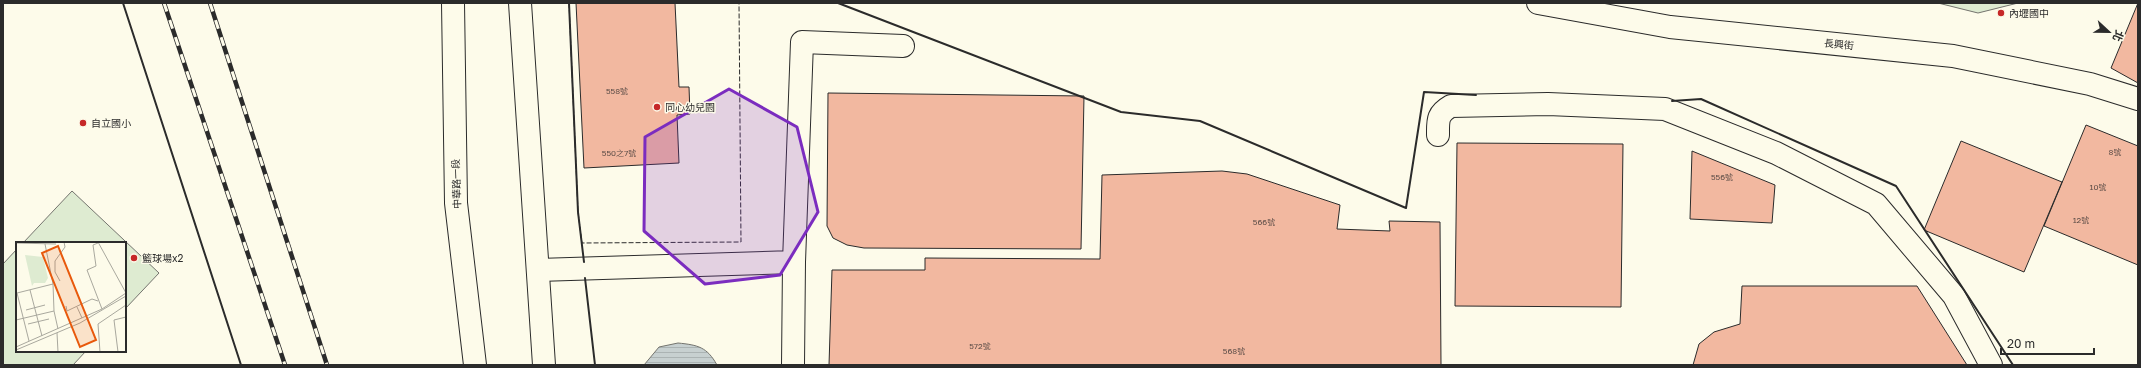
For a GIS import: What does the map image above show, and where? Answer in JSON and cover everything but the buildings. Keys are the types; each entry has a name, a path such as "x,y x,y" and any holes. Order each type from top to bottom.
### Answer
{"main road":[{"name":"中華路一段","path":"453,3 456,203 475,365"},
{"path":"520,3 544,365"},
{"name":"長興街","path":"1538,3 1670,27 1953,56 2090,84 2138,99"},
{"path":"793,365 794,262 802,42 903,46"},
{"path":"1438,135 1438,121 1442,112 1451,106 1548,104 1665,109 1776,153 1876,204 1954,296 1991,365"},
{"path":"538,270 794,262"}],"highlighted area":[{"path":"729,89 797,127 818,212 780,275 705,284 644,231 645,137"}],"green space":[{"path":"1938,3 2018,3 1978,13"},
{"name":"籃球場x2","path":"72,191 159,273 126,308 126,242 24,242"},
{"path":"16,250 16,352 85,352 73,365 3,365 3,264"}],"shaded area":[{"path":"678,343 701,348 710,354 717,365 644,365 659,347"}],"railway":[{"path":"164,3 285,365"},
{"path":"210,3 327,365"}],"fence":[{"path":"569,3 578,212 582,243 741,242 739,3"}],"wall":[{"path":"123,3 241,365"},
{"path":"569,3 578,212 584,262"},
{"path":"838,3 1121,112 1200,121 1406,208 1424,92 1476,95"},
{"path":"1672,101 1701,99 1896,186 2013,365"},
{"path":"585,278 595,365"}],"place":[{"name":"內壢國中","path":"2001,13"},
{"name":"同心幼兒園","path":"657,107"},
{"name":"自立國小","path":"83,123"},
{"name":"籃球場x2","path":"134,258"}]}
